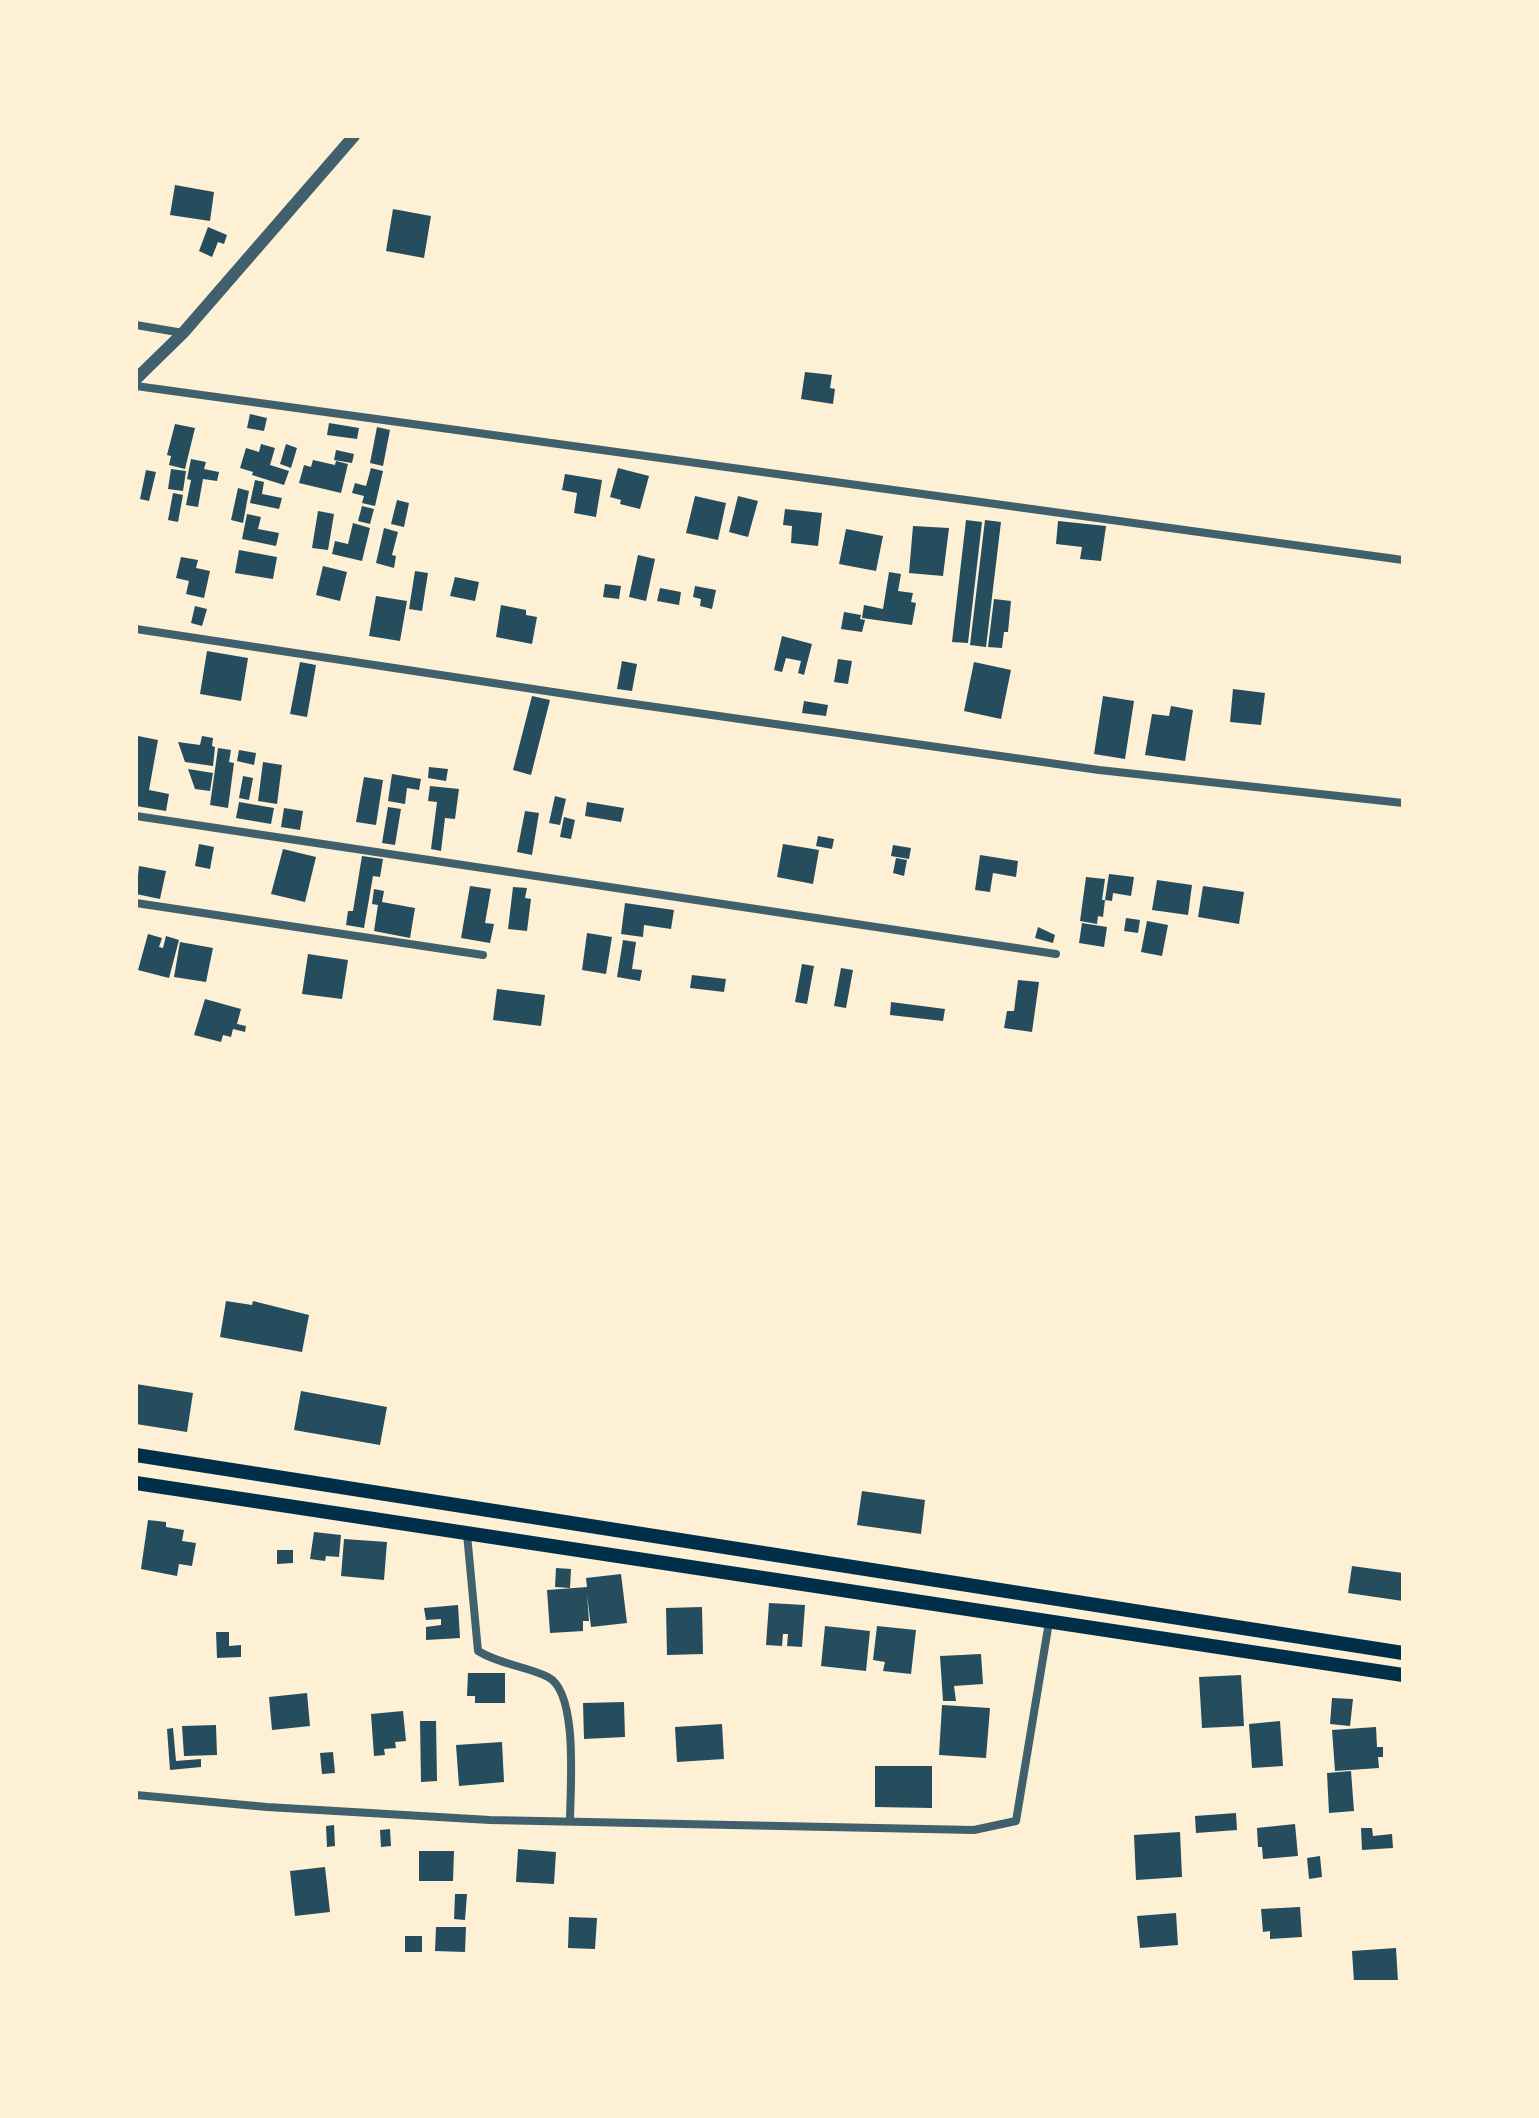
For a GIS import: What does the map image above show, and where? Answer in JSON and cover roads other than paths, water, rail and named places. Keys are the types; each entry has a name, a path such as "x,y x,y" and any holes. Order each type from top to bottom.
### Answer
{"main road":[{"path":"136,1455 1403,1653"},
{"path":"136,1483 1403,1675"},
{"path":"1078,1626 1081,1603"}],"street":[{"path":"136,379 183,333 354,136"},
{"path":"136,325 183,333"},
{"path":"136,386 1403,560"},
{"path":"136,629 1099,770 1403,803"},
{"path":"136,816 1056,954"},
{"path":"136,903 483,955"},
{"path":"467,1534 478,1651 494,1661 551,1678 562,1695 570,1725 570,1821"},
{"path":"136,1795 283,1808 490,1820 974,1830 1016,1821 1049,1622"}]}
